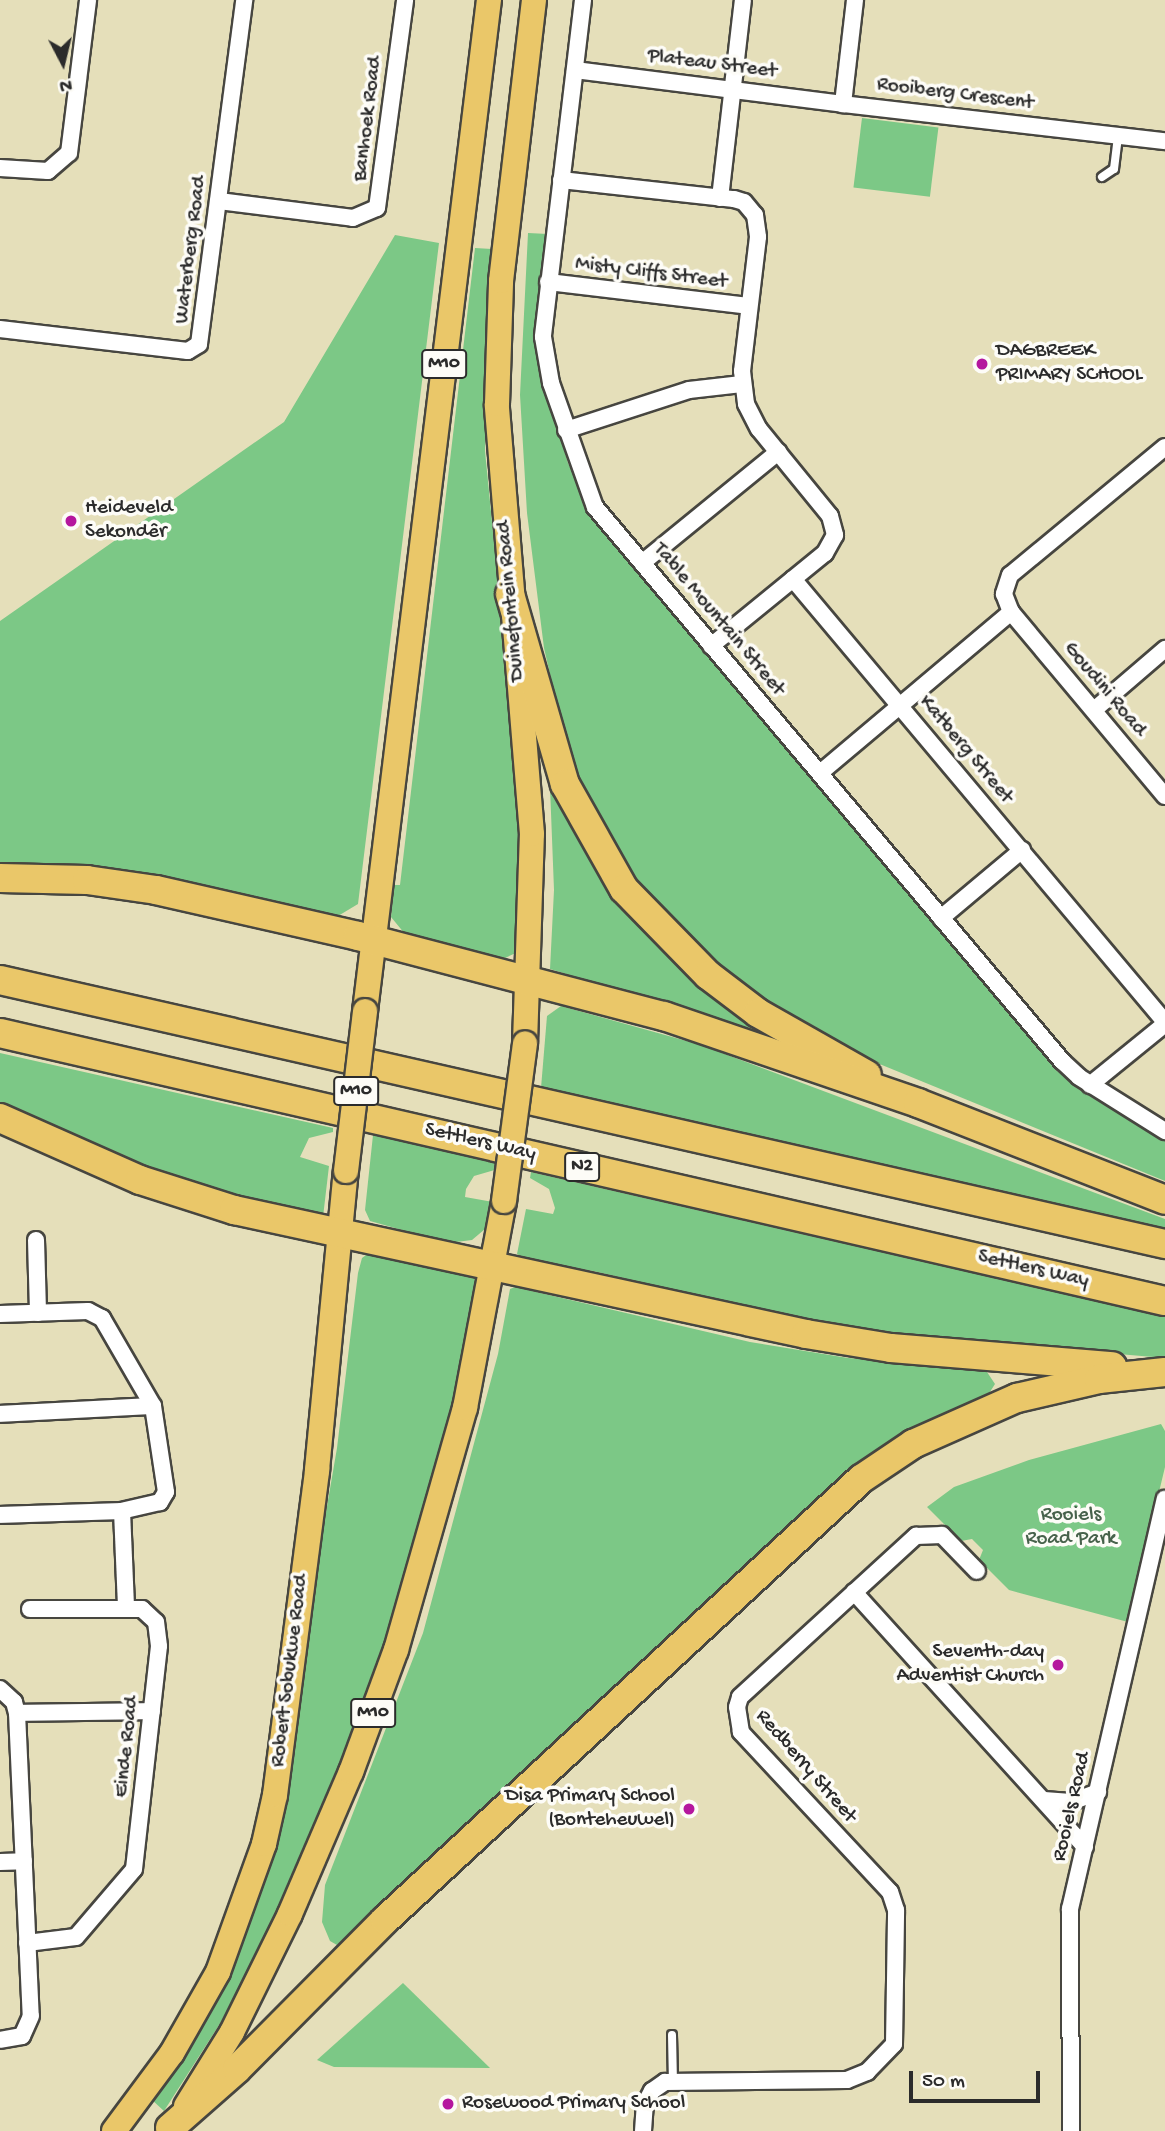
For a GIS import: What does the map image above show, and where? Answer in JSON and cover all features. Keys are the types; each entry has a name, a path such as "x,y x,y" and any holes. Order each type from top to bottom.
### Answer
{"highway":[{"path":"510,594 565,784 594,842 624,889 708,975 758,1013 918,1103"},
{"path":"0,878 87,880 156,890 375,941 664,1016 918,1103 1165,1200"},
{"path":"0,980 1165,1244"},
{"name":"Settlers Way","path":"0,1033 1165,1301"},
{"path":"0,1118 95,1163 189,1198 737,1320 891,1348 1165,1371"},
{"path":"169,2130 246,2059 385,1920 861,1479 913,1444 1017,1398 1099,1379 1165,1371"}],"main road":[{"name":"M10","path":"375,941 489,0"},
{"name":"Duinefontein Road","path":"494,1266 525,1043 530,981 530,796 499,456 498,330 534,0"},
{"name":"Robert Sobukwe Road","path":"114,2131 172,2053 208,1992 237,1930 264,1844 275,1795 317,1470 346,1171 375,941"},
{"name":"M10","path":"169,2130 232,2032 351,1772 420,1575 465,1408 494,1266"}],"street":[{"path":"0,168 48,172 69,153 88,0"},
{"name":"Waterberg Road","path":"0,329 194,349 203,337 244,0"},
{"name":"Banhoek Road","path":"219,201 354,218 377,208 405,0"},
{"name":"Table Mountain Street","path":"583,0 548,282 544,346 566,430 595,507 1062,1061 1090,1084 1165,1131"},
{"path":"720,198 743,0"},
{"name":"Rooiberg Crescent","path":"855,0 843,104 1165,141"},
{"name":"Plateau Street","path":"575,70 734,88 843,104"},
{"path":"561,180 744,202 755,215 758,237 742,384 748,413 830,516 835,529 830,548 711,646"},
{"name":"Misty Cliffs Street","path":"548,282 749,306"},
{"path":"566,430 689,390 742,384"},
{"path":"1011,612 1004,594 1010,575 1165,447"},
{"path":"642,563 778,452"},
{"path":"793,579 898,707 820,772"},
{"name":"Katberg Street","path":"1011,612 898,707 1022,850 1165,1023"},
{"name":"Goudini Road","path":"1011,612 1165,796"},
{"path":"1094,710 1165,649"},
{"path":"940,918 1022,850"},
{"path":"1090,1084 1165,1023"},
{"path":"36,1240 38,1313"},
{"path":"0,1314 97,1314 153,1406 160,1426 166,1492 160,1502 122,1511 0,1514"},
{"path":"0,1414 153,1406"},
{"name":"Rooiels Road","path":"1071,2131 1070,1909 1165,1499"},
{"path":"30,1609 126,1607 122,1511"},
{"path":"977,1571 942,1535 923,1533 854,1592 1085,1847"},
{"name":"Redberry Street","path":"673,2081 848,2080 867,2072 894,2044 896,1910 890,1892 747,1738 736,1718 740,1698 854,1592"},
{"name":"Einde Road","path":"27,1943 76,1937 134,1869 159,1646 156,1622 142,1609 126,1607"},
{"path":"0,1689 14,1702 17,1713 29,2025 15,2040 0,2040"},
{"path":"17,1713 152,1711"},
{"path":"1044,1800 1071,1802 1098,1792"},
{"path":"0,1863 24,1861"},
{"path":"643,2131 648,2097 658,2086 673,2081"}],"lane":[{"path":"1102,177 1114,169 1118,136"},
{"path":"672,2035 673,2081"}],"green space":[{"path":"862,118 938,127 930,197 853,187"},
{"path":"528,233 548,234 537,318 540,368 568,463 590,509 1057,1071 1165,1139 1165,1181 860,1056 736,984 648,898 626,869 571,766 544,648 527,513 520,395"},
{"path":"395,235 439,243 358,904 338,916 308,914 0,869 0,621 284,422"},
{"path":"475,248 492,249 485,451 521,816 518,952 505,958 405,934 391,917 394,885 400,885"},
{"path":"555,786 570,819 765,1035 550,969 554,890 550,787"},
{"path":"561,1006 701,1045 1165,1219 1165,1231 541,1088 547,1016"},
{"path":"0,1053 333,1128 333,1132 309,1138 300,1157 329,1166 323,1217 163,1177 0,1105"},
{"path":"373,1135 499,1164 498,1169 474,1176 466,1189 465,1197 493,1202 485,1229 472,1240 448,1243 370,1221 365,1210"},
{"path":"531,1172 1165,1317 1165,1358 851,1331 593,1271 527,1260 517,1254 526,1209 553,1214 555,1208 549,1189 530,1178"},
{"path":"369,1253 478,1279 457,1398 394,1620 355,1733 286,1897 237,1997 164,2111 151,2099 240,1946 262,1885 337,1448 358,1273 362,1258"},
{"path":"515,1287 750,1342 848,1358 985,1369 995,1384 988,1395 936,1418 859,1466 337,1945 330,1941 322,1922 325,1885 423,1633 498,1354 510,1289"},
{"name":"Rooiels Road Park","path":"1161,1424 1165,1431 1165,1467 1128,1622 1009,1590 979,1560 983,1550 972,1539 961,1541 927,1507 954,1487 1029,1460"},
{"path":"403,1983 490,2068 334,2067 317,2060"}],"place":[{"name":"DAGBREEK PRIMARY SCHOOL","path":"982,364"},
{"name":"Heideveld Sekondêr","path":"71,521"},
{"name":"Seventh-day Adventist Church","path":"1058,1665"},
{"name":"Disa Primary School (Bonteheuwel)","path":"689,1809"},
{"name":"Rosewood Primary School","path":"448,2104"}]}
